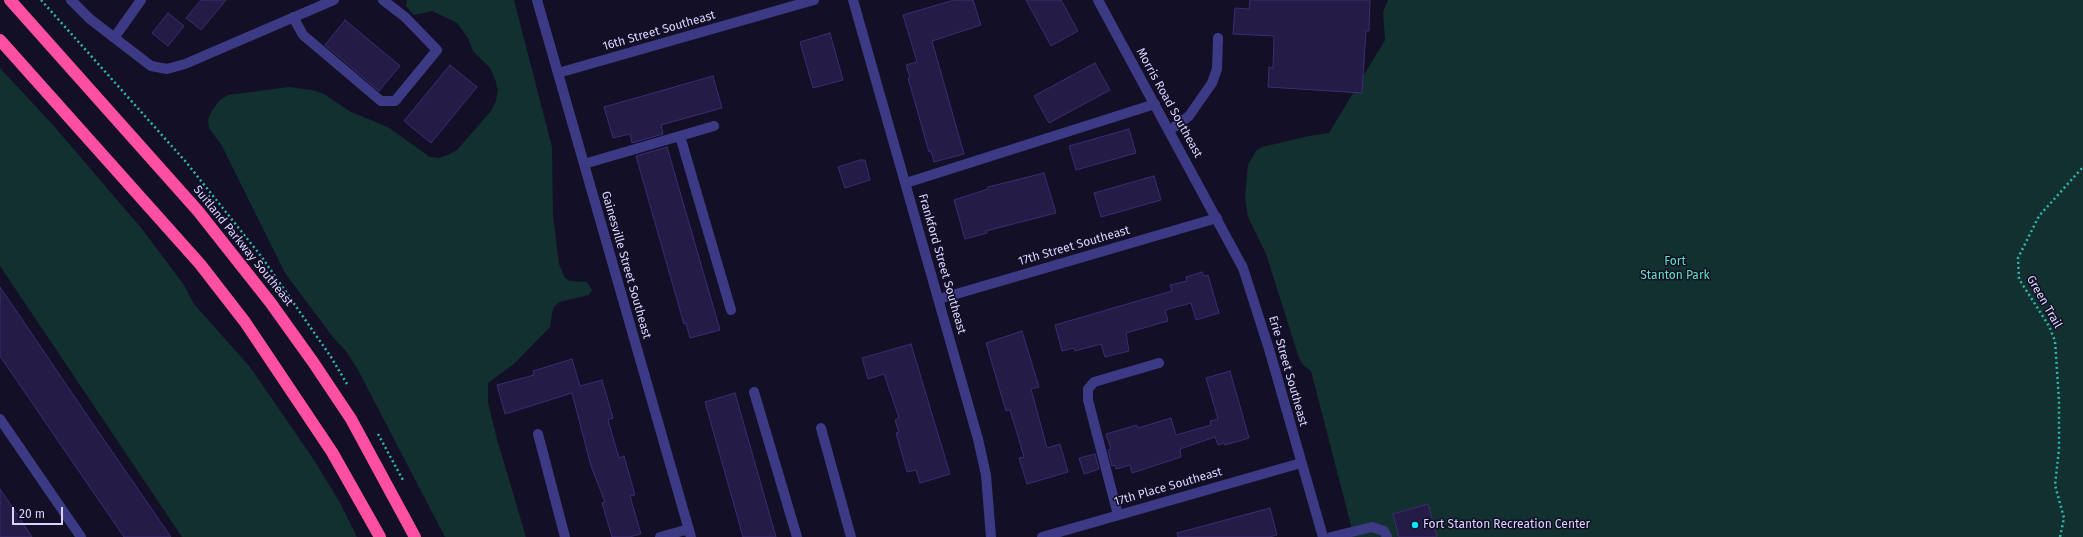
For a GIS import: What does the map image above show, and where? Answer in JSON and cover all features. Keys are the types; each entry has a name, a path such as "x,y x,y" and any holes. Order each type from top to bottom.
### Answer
{"highway":[{"name":"Suitland Parkway Southeast","path":"10,0 198,210 270,302 350,419 415,537"},
{"path":"0,40 187,249 245,322 313,422 351,483 380,537"}],"street":[{"path":"71,0 90,19 152,66 168,69 185,64 334,0"},
{"path":"114,38 141,0"},
{"path":"293,17 303,35 381,101 395,101 437,50 404,17 383,0"},
{"name":"Gainesville Street Southeast","path":"537,0 690,533"},
{"name":"16th Street Southeast","path":"558,73 793,3 814,0"},
{"name":"Frankford Street Southeast","path":"853,0 978,439 986,475 991,537"},
{"name":"Morris Road Southeast","path":"1098,0 1217,218"},
{"path":"1170,130 1189,116 1212,83 1217,69 1218,38"},
{"path":"906,183 1155,104"},
{"path":"584,164 714,126"},
{"path":"680,136 731,310"},
{"name":"17th Street Southeast","path":"939,299 1217,218"},
{"name":"Erie Street Southeast","path":"1217,218 1234,250 1247,280 1323,537"},
{"path":"1118,515 1088,400 1088,389 1094,382 1159,363"},
{"path":"754,392 797,537"},
{"path":"0,419 81,537"},
{"path":"821,428 851,537"},
{"path":"538,434 565,537"},
{"name":"17th Place Southeast","path":"1042,537 1301,463"},
{"path":"1331,537 1372,527 1384,531 1387,537"},
{"path":"660,537 690,533"}],"path":[{"name":"Green Trail","path":"2060,537 2064,518 2055,485 2059,449 2059,400 2055,341 2049,326 2019,279 2018,258 2039,216 2083,167"}],"green space":[{"path":"407,0 514,0 552,147 553,214 559,264 565,278 570,281 587,282 592,290 589,295 559,302 554,307 550,327 515,363 488,383 488,402 497,439 526,537 445,537 358,370 346,351 332,336 285,273 222,146 209,128 208,119 213,109 220,100 228,95 289,87 312,90 324,94 351,112 388,127 430,157 439,158 457,150 491,111 496,101 498,90 495,79 490,68 473,51 468,38 457,23 432,11 414,15 406,6"},
{"name":"Fort Stanton Park","path":"1388,0 2083,0 2083,537 1354,537 1311,371 1303,365 1299,358 1266,254 1248,217 1245,198 1248,165 1256,151 1262,147 1329,133 1385,40 1383,12"},
{"path":"0,68 53,125 142,229 184,285 194,304 250,367 314,460 339,501 357,537 182,537 0,266"}],"building":[{"path":"201,0 226,0 201,30 186,18"},
{"path":"954,0 973,0 981,25 932,41 964,154 934,162 931,151 929,152 908,78 910,77 906,65 917,62 903,15"},
{"path":"1026,0 1061,0 1078,31 1051,46"},
{"path":"1250,0 1370,0 1369,31 1366,31 1362,93 1268,87 1269,67 1273,68 1274,36 1233,34 1235,8 1249,9"},
{"path":"168,13 184,26 168,46 152,33"},
{"path":"345,20 400,66 379,91 325,45"},
{"path":"830,33 843,80 813,88 800,42"},
{"path":"1095,63 1110,90 1049,123 1034,96"},
{"path":"450,65 477,87 431,143 404,121"},
{"path":"713,76 722,108 661,125 663,134 632,143 630,134 613,138 604,107"},
{"path":"1129,129 1136,153 1076,170 1069,146"},
{"path":"667,147 720,330 690,338 686,323 684,324 636,156"},
{"path":"860,160 865,160 870,180 845,188 838,167"},
{"path":"1044,173 1056,213 986,231 987,233 965,239 954,200 988,189 988,187"},
{"path":"1154,176 1161,200 1101,217 1094,193"},
{"path":"1202,272 1204,276 1208,275 1219,313 1196,320 1191,303 1165,310 1168,321 1126,333 1129,351 1105,357 1101,344 1075,351 1074,348 1062,351 1055,325 1172,291 1170,285 1187,281 1186,277"},
{"path":"0,287 171,537 124,537 0,356"},
{"path":"1022,331 1039,387 1031,389 1047,448 1060,444 1068,472 1027,484 1019,458 1024,457 1010,410 1006,411 986,343"},
{"path":"911,344 950,474 920,483 916,470 907,472 896,433 899,432 895,420 899,418 884,374 868,379 862,358"},
{"path":"572,359 580,386 602,380 613,418 608,420 619,458 624,456 635,495 630,496 641,534 629,537 612,537 602,503 605,502 591,466 572,393 505,414 497,385 534,375 533,371"},
{"path":"1230,371 1249,438 1225,445 1224,443 1218,445 1215,437 1180,449 1181,457 1132,473 1130,465 1116,469 1115,465 1112,466 1108,450 1111,449 1106,434 1137,425 1138,428 1171,418 1176,435 1211,425 1210,421 1218,419 1206,378"},
{"path":"735,393 776,537 743,537 705,402"},
{"path":"1095,454 1099,469 1084,474 1079,458"},
{"path":"0,489 19,517 32,537 0,537"},
{"name":"Fort Stanton Recreation Center","path":"1428,504 1437,537 1399,537 1393,514"},
{"path":"1270,508 1277,535 1269,537 1178,537 1177,533"}],"place":[{"name":"Fort Stanton Recreation Center","path":"1415,525"}]}
